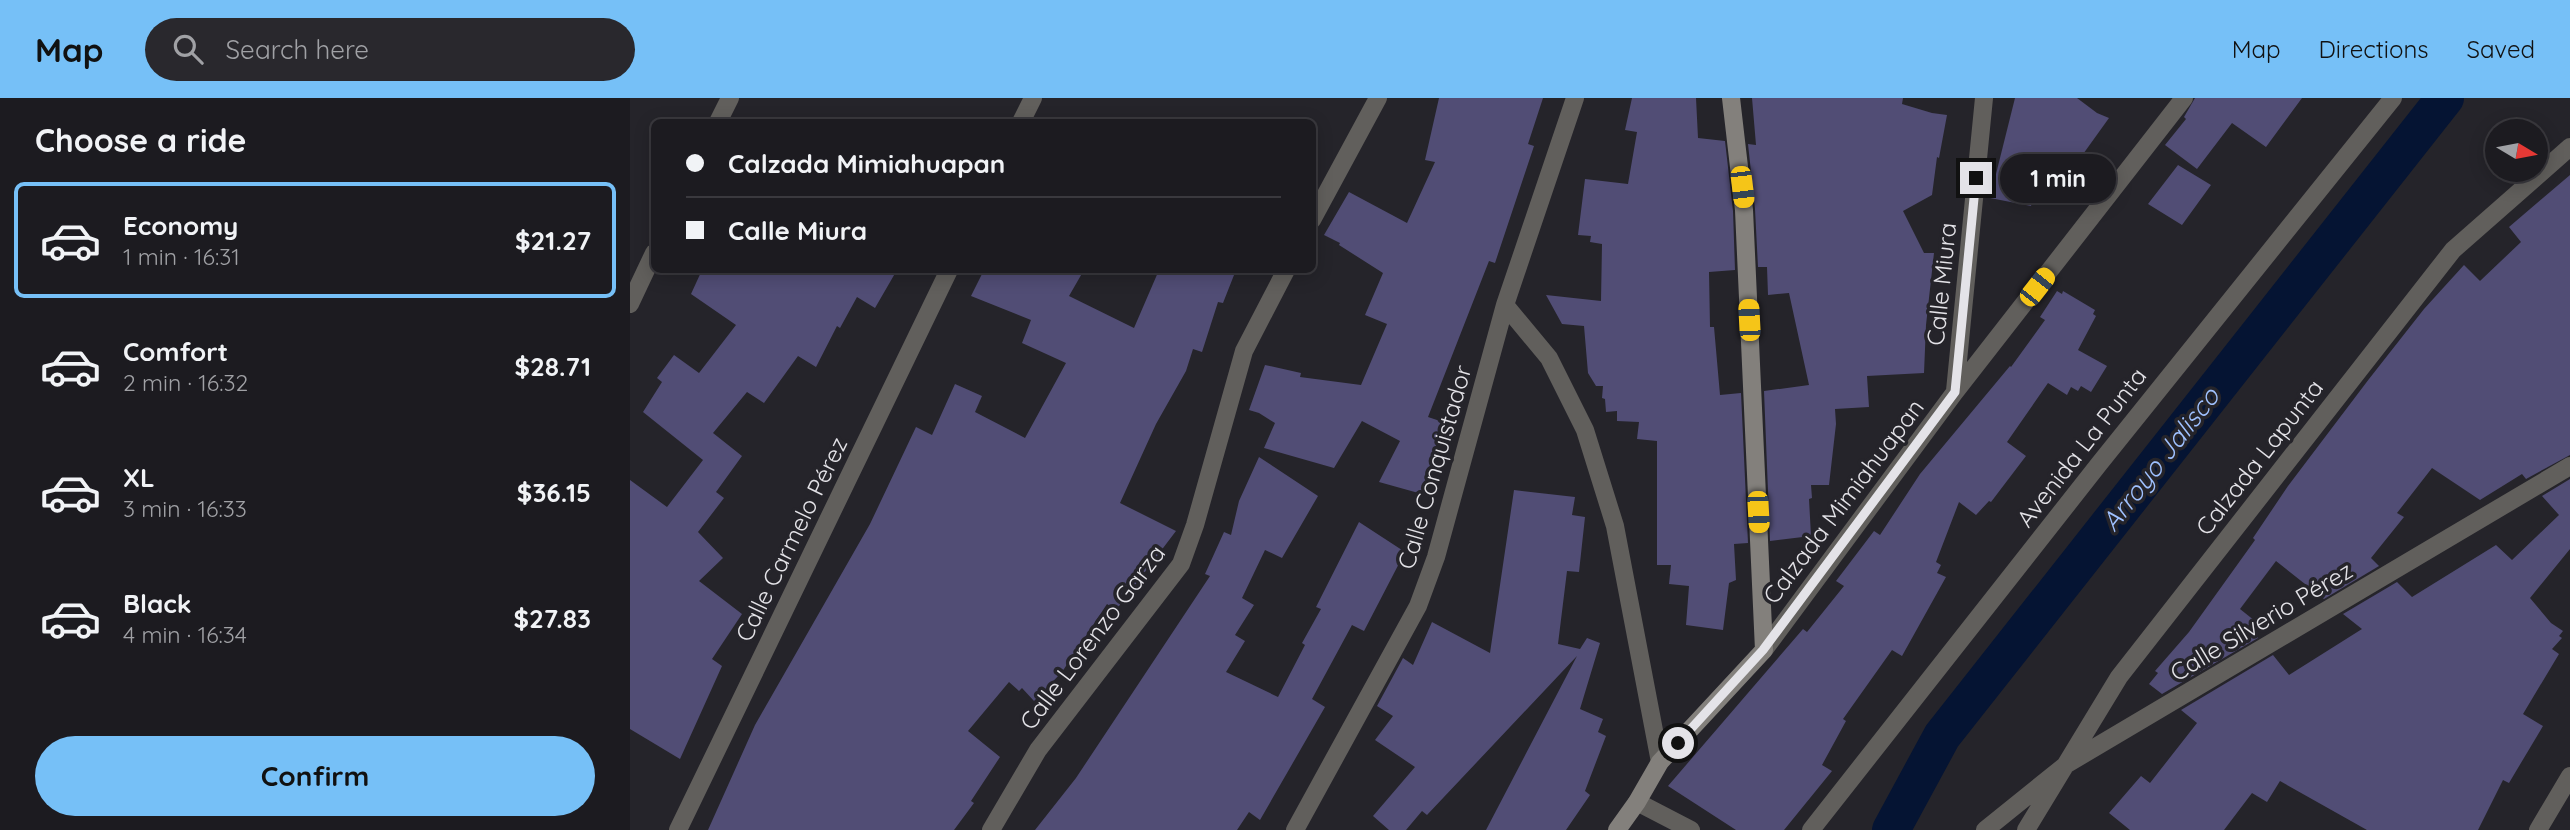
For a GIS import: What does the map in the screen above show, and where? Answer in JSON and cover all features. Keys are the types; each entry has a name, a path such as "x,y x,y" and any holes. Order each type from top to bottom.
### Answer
{"main road":[{"path":"1731,98 1744,209 1763,650"},
{"name":"Calzada Mimiahuapan","path":"1617,830 1660,762 1763,650"}],"street":[{"path":"720,119 730,98"},
{"path":"1022,119 1033,98"},
{"path":"1316,213 1378,98"},
{"name":"Calle Conquistador","path":"1295,830 1418,606 1436,557 1505,305 1575,98"},
{"name":"Calle Miura","path":"1955,392 1984,98"},
{"name":"Calzada Mimiahuapan","path":"1763,650 1955,392 2184,98"},
{"name":"Avenida La Punta","path":"1811,830 2090,474 2393,98"},
{"name":"Calzada Lapunta","path":"2026,830 2119,677 2453,250 2570,147"},
{"path":"630,304 651,259"},
{"name":"Calle Carmelo Pérez","path":"678,830 948,273"},
{"name":"Calle Lorenzo Garza","path":"991,830 1038,750 1181,564 1195,525 1244,351 1284,273"},
{"path":"1505,305 1549,358 1585,430 1615,526 1660,762"},
{"name":"Calle Silverio Pérez","path":"1985,830 2067,764 2570,466"},
{"path":"2538,830 2570,776"},
{"path":"1637,802 1691,830"}],"building":[{"path":"1439,98 1543,98 1528,144 1534,146 1495,263 1489,261 1428,417 1443,422 1422,494 1379,482 1400,441 1362,421 1334,468 1264,448 1275,423 1249,410 1265,365 1301,373 1300,377 1361,385 1387,324 1365,315 1383,273 1324,235 1349,192 1407,223 1435,162 1425,160"},
{"path":"1632,98 1696,98 1698,138 1725,141 1733,211 1735,270 1709,272 1710,327 1714,327 1720,395 1741,393 1748,543 1734,544 1736,580 1729,583 1723,630 1686,625 1689,586 1669,584 1671,565 1657,565 1657,441 1637,439 1639,422 1617,421 1617,411 1606,412 1605,399 1602,398 1603,386 1596,386 1588,373 1584,326 1562,324 1546,295 1601,301 1602,244 1590,242 1591,236 1578,235 1585,179 1628,184 1637,132 1625,130"},
{"path":"1752,98 1903,98 1902,104 1947,115 1932,195 1903,211 1924,253 1934,253 1924,373 1867,376 1869,407 1835,409 1836,424 1829,485 1811,485 1811,536 1770,541 1764,391 1809,385 1789,293 1768,295 1767,267 1758,267 1748,144 1756,145"},
{"path":"2015,98 2077,98 2097,113 2109,118 2063,182 2047,171 2036,202 2032,202 2031,206 1990,198"},
{"path":"2195,98 2302,98 2266,147 2232,123 2197,169 2165,145 2186,119 2184,117"},
{"path":"2178,165 2211,185 2182,225 2148,204"},
{"path":"2570,175 2570,455 2526,479 2522,474 2480,500 2432,468 2397,513 2404,517 2371,558 2379,566 2324,599 2276,561 2240,609 2260,625 2254,633 2258,638 2162,694 2149,684 2158,673 2155,671 2189,632 2255,540 2253,538 2288,486 2424,309 2464,265 2480,281 2521,242 2509,227"},
{"path":"701,273 895,273 875,308 857,297 840,328 837,326 816,367 798,356 764,403 747,392 713,433 742,456 716,492 724,498 698,532 723,558 699,581 742,614 712,659 722,666 680,759 630,729 630,480 667,507 703,460 643,412 662,382 657,378 674,355 699,373 736,325 691,294"},
{"path":"982,273 1082,273 1069,296 1134,328 1158,273 1235,273 1223,303 1218,302 1202,352 1193,349 1186,371 1156,424 1120,503 1176,531 1116,610 1107,604 1062,672 1034,701 1022,688 1019,691 1009,682 968,731 1000,757 971,801 974,803 954,830 708,830 755,725 870,524 916,427 932,435 955,384 982,396 975,412 1025,438 1066,363 1022,343 1031,320 971,296"},
{"path":"2057,291 2062,294 2063,291 2095,310 2093,314 2096,316 2078,350 2107,366 2091,392 2081,386 2078,391 2071,387 2067,395 2048,383 2007,442 2026,456 1991,502 1976,515 1959,502 1936,562 1941,565 1937,573 1946,577 1902,656 1892,650 1843,719 1846,721 1822,765 1832,771 1784,830 1736,830 1668,786 1803,629 1807,632 1844,586 1836,581 1874,531 1880,535 1920,474 2011,367 2045,320 2040,317"},
{"path":"1259,457 1318,496 1282,558 1265,550 1242,598 1254,605 1235,635 1245,641 1226,672 1278,697 1305,645 1302,643 1321,609 1316,607 1359,522 1405,552 1364,631 1352,625 1312,699 1325,707 1260,820 1249,812 1237,830 1035,830 1076,778 1210,576 1205,574 1224,532 1231,535 1239,501"},
{"path":"2570,479 2570,549 2530,598 2551,623 2563,631 2559,636 2562,638 2552,649 2559,654 2523,714 2543,726 2509,783 2503,780 2478,830 2367,830 2280,781 2267,802 2252,793 2224,830 2130,830 2109,813 2141,776 2150,783 2197,723 2181,710 2273,655 2289,675 2362,629 2343,614 2397,582 2412,597 2496,545 2512,560 2559,515 2542,496"},
{"path":"1514,490 1575,497 1572,515 1585,517 1579,572 1567,571 1558,644 1580,649 1587,638 1600,643 1580,709 1603,719 1598,732 1606,736 1585,791 1590,795 1566,830 1486,830 1577,656 1427,815 1422,811 1406,830 1389,830 1373,816 1415,767 1375,740 1393,716 1377,706 1403,658 1413,665 1432,622 1490,653"}],"waterway":[{"name":"Arroyo Jalisco","path":"1891,830 1942,736 2445,98"}],"route":[{"path":"1678,743 1763,650 1955,392 1976,178"}]}
